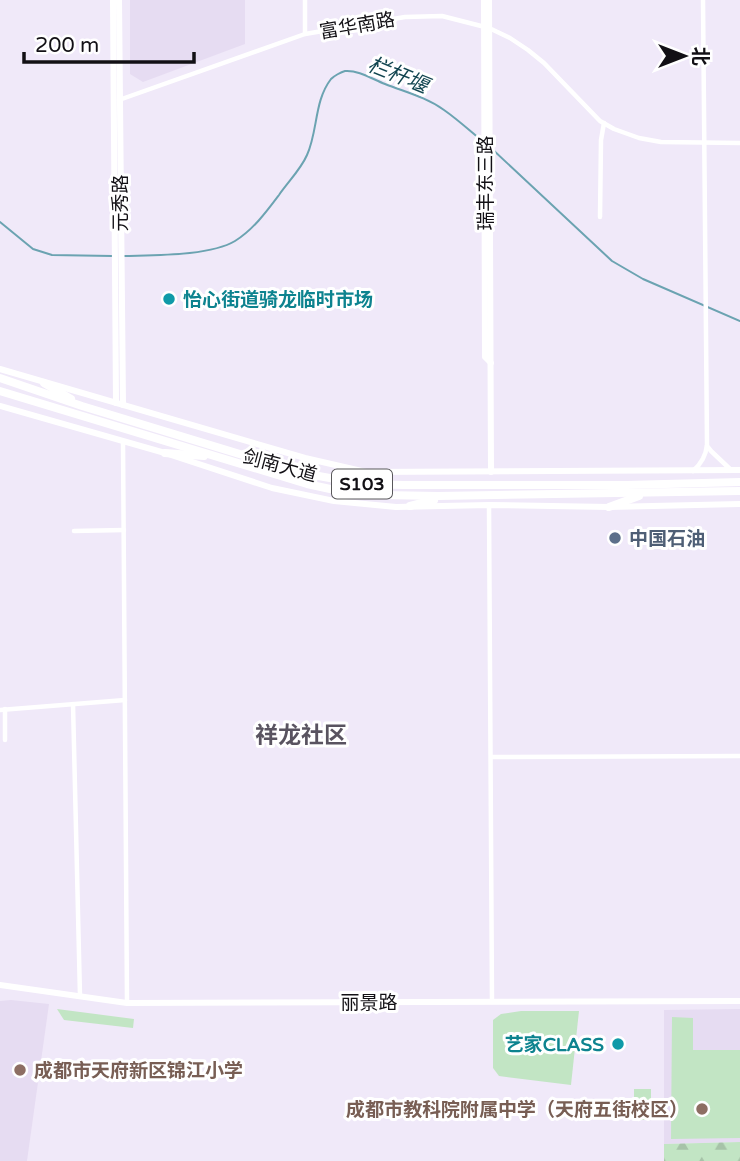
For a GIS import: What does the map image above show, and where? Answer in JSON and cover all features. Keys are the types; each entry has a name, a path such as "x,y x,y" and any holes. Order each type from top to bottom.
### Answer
{"highway":[{"name":"剑南大道","path":"0,378 82,407 302,473 363,484 587,485 740,482"},
{"path":"44,383 82,407"},
{"name":"剑南大道","path":"0,391 307,484 344,492 382,495 498,495 740,491"},
{"path":"165,453 219,457"},
{"path":"609,507 649,493"},
{"path":"410,506 429,500 498,495"}],"main road":[{"name":"元秀路","path":"113,0 119,404"},
{"name":"元秀路","path":"116,101 119,0"},
{"name":"瑞丰东三路","path":"487,0 491,472"},
{"path":"0,369 305,458 366,472 740,470"},
{"path":"0,406 165,453 272,488 354,504 396,507 740,504"},
{"name":"丽景路","path":"0,985 127,1003 740,1001"}],"street":[{"path":"305,0 305,34"},
{"path":"693,471 706,452 707,445 704,0"},
{"name":"富华南路","path":"116,101 305,34 423,16 442,16 487,27 510,38 544,63 604,124 639,138 662,142 740,143"},
{"path":"600,217 601,140 604,124"},
{"path":"123,442 127,1003"},
{"path":"707,445 722,463 732,470"},
{"path":"489,505 492,1002"},
{"path":"74,531 124,530"},
{"path":"5,740 3,710 125,701"},
{"path":"73,704 80,996"},
{"path":"491,757 740,756"}],"shaded area":[{"path":"130,0 245,0 245,44 143,82 130,74"},
{"name":"成都市天府新区锦江小学","path":"0,1001 49,1004 27,1161 0,1161"},
{"name":"成都市教科院附属中学（天府五街校区）","path":"740,1009 740,1142 664,1144 664,1010"}],"green space":[{"path":"57,1009 134,1019 133,1028 64,1020"},
{"path":"521,1011 579,1011 571,1085 499,1076 493,1068 493,1020 501,1014"},
{"name":"成都市教科院附属中学（天府五街校区）","path":"672,1017 693,1018 693,1050 740,1050 740,1138 671,1139"},
{"path":"634,1089 651,1089 651,1120 634,1120"},
{"path":"740,1142 740,1161 664,1161 664,1144"}],"waterway":[{"name":"栏杆堰","path":"124,256 211,250 235,241 248,231 270,207 304,160 322,97 331,79 343,72 360,73 430,102 449,113 481,140"},
{"name":"栏杆堰","path":"491,148 612,261 643,279 740,321"},
{"name":"栏杆堰","path":"0,222 33,249 52,255 112,256"}],"place":[{"name":"怡心街道骑龙临时市场","path":"169,299"},
{"name":"中国石油","path":"615,538"},
{"name":"艺家CLASS","path":"618,1044"},
{"name":"成都市天府新区锦江小学","path":"20,1070"},
{"name":"成都市教科院附属中学（天府五街校区）","path":"702,1109"}],"district":[{"name":"祥龙社区","path":"301,735"}]}
